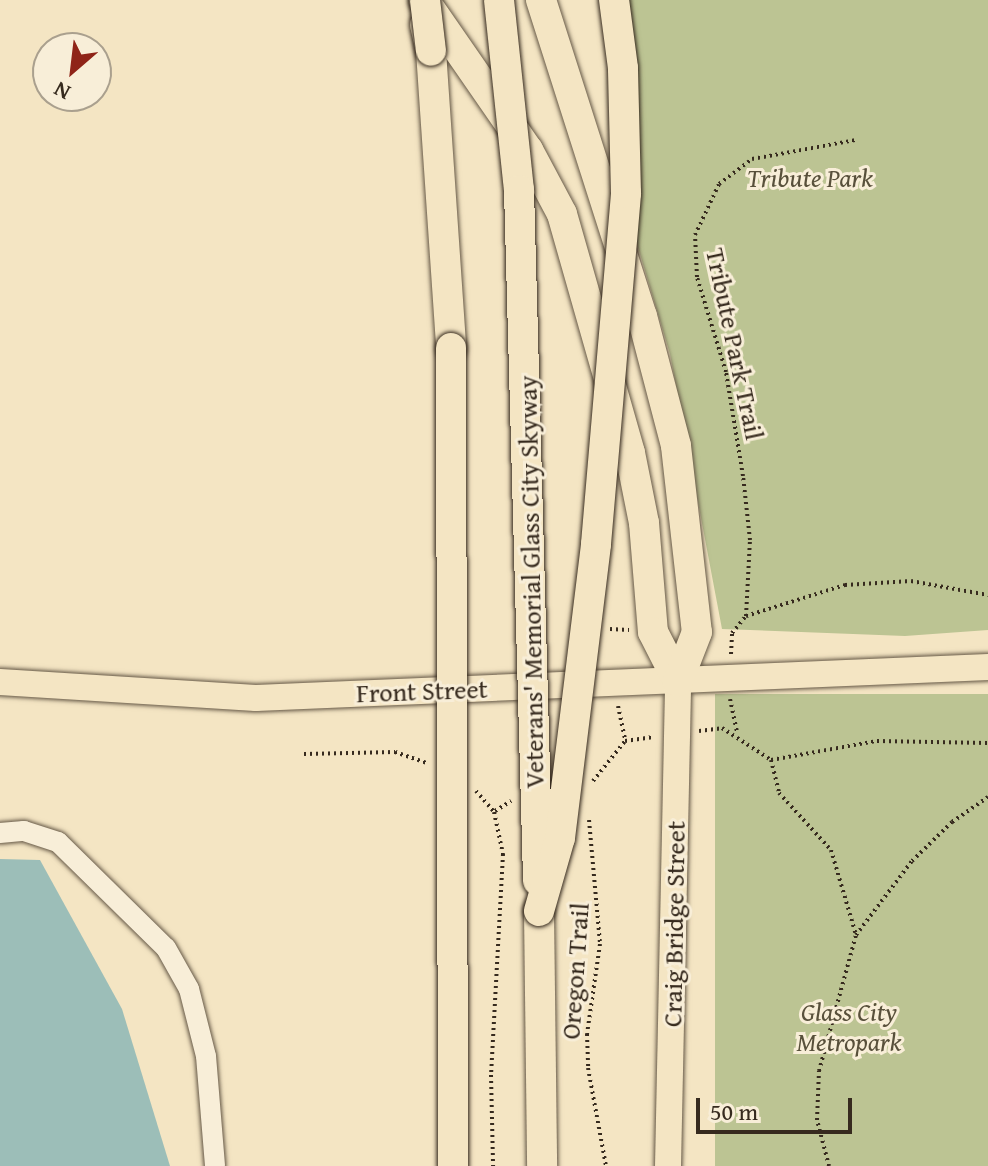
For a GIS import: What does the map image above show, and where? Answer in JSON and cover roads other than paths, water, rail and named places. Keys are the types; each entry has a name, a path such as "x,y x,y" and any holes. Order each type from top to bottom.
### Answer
{"highway":[{"path":"423,0 431,51 451,348 453,1166"},
{"path":"423,0 528,150 562,214 632,465 647,544 653,632 678,681"},
{"name":"Veterans' Memorial Glass City Skyway","path":"499,0 519,190 539,911 542,1166"},
{"path":"541,0 642,316 676,446 686,496 697,632 678,681"},
{"path":"539,911 560,838 568,776 596,544 626,193 623,68 614,0"}],"main road":[{"name":"Front Street","path":"0,682 256,698 988,667"},
{"name":"Craig Bridge Street","path":"668,1166 678,681"}],"lane":[{"path":"0,833 24,831 58,842 166,948 189,989 206,1056 215,1166"}],"water":[{"path":"0,859 40,860 122,1009 170,1166 0,1166"}],"park label":[{"name":"Tribute Park","path":"810,178"},
{"name":"Glass City Metropark","path":"849,1027"}]}
